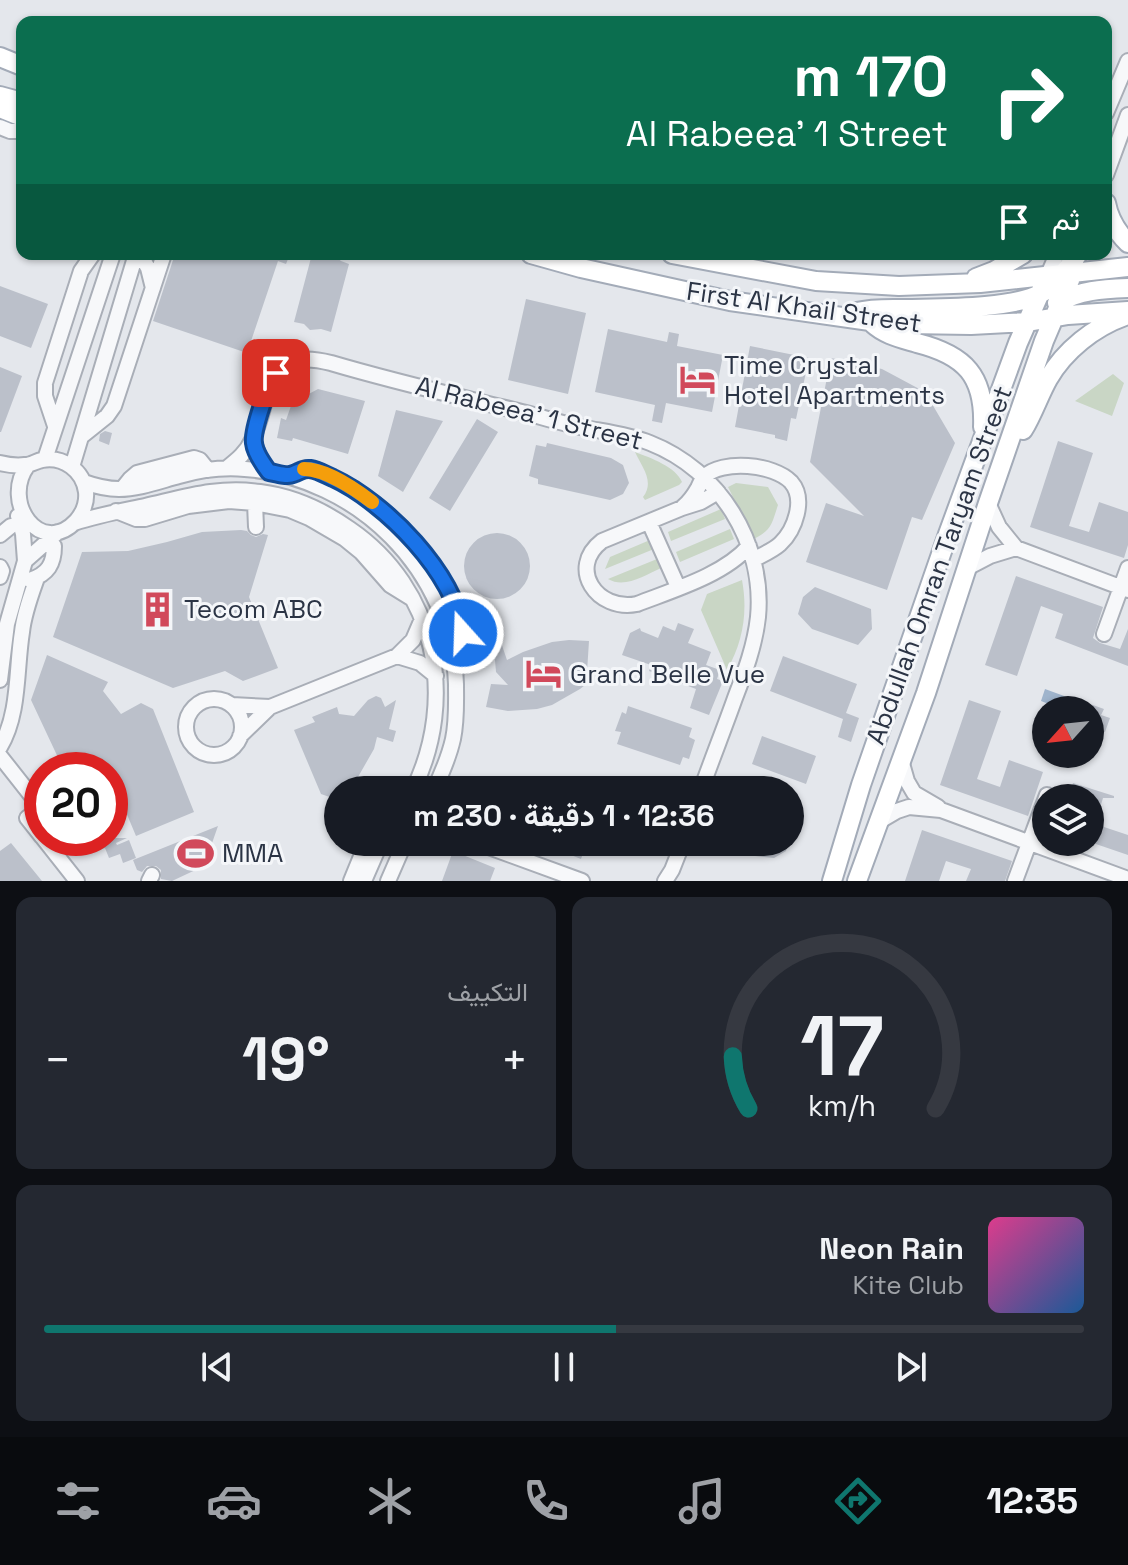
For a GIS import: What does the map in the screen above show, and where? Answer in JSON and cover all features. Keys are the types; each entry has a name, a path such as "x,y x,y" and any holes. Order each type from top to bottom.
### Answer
{"main road":[{"path":"1112,223 1128,243"},
{"name":"First Al Khail Street","path":"554,260 730,301 870,321 939,325 1128,313"},
{"name":"First Al Khail Street","path":"704,260 816,281 899,286 956,285 1063,271 1128,267"},
{"path":"956,285 994,271 1013,260"},
{"path":"843,318 868,310 1011,303 1063,271"},
{"name":"Abdullah Omran Taryam Street","path":"832,881 861,785 1018,343 1062,300 1063,271"},
{"name":"Abdullah Omran Taryam Street","path":"857,881 940,651 1006,451 1039,320 1063,271"},
{"path":"1062,300 1078,293 1128,288"},
{"path":"1092,313 1081,308 1080,299 1103,289"},
{"path":"1006,451 1025,426 1060,363 1088,336 1128,313"},
{"path":"870,321 891,336 939,349 965,365 981,394 983,438"}],"street":[{"path":"1112,99 1128,61"},
{"path":"1112,159 1128,115"},
{"path":"55,426 45,396 45,383 81,271 88,260"},
{"path":"45,459 111,260"},
{"path":"72,467 136,260"},
{"path":"142,260 148,268 153,289"},
{"path":"81,436 107,416 114,406 162,260"},
{"name":"Al Rabeea' 1 Street","path":"227,468 253,439 268,387 276,373 293,361 315,359 566,424 647,441 673,454 718,492 739,523 753,559 759,589 751,653 706,776"},
{"path":"71,378 78,391 87,392 96,387"},
{"path":"253,439 259,457 269,472"},
{"path":"0,463 28,465 45,459 64,462 84,482 97,487 122,489 208,470 227,468 269,472 319,486 370,518 393,538 412,561 441,609 450,633 455,658 457,701 454,736 440,776"},
{"path":"0,680 7,624 25,561 23,534 9,516 14,484 28,465"},
{"path":"682,508 695,494 703,477 723,467 740,465 782,475 794,486 799,505 787,535 774,549 753,559 637,604 614,604 601,597 590,584 587,567 589,558 602,541 701,502 718,492"},
{"path":"25,561 74,523 84,509 84,482"},
{"path":"74,523 210,491 247,491 284,497 311,506 359,535 398,576 413,599 429,637 436,676 436,705 432,738 418,776"},
{"path":"115,511 140,520 209,502 255,503 290,510 327,527 361,552 393,588 413,599"},
{"path":"255,503 256,527"},
{"path":"988,503 999,527 1016,548 1126,589"},
{"path":"9,516 56,539"},
{"path":"649,522 678,587"},
{"path":"0,747 13,707 22,629 34,579 52,566 56,539"},
{"path":"967,568 990,556 1016,548"},
{"path":"723,569 737,559 753,559"},
{"path":"0,567 0,577"},
{"path":"1107,636 1126,589 1128,568"},
{"path":"270,707 232,705 216,699 203,701 189,715 187,734 195,748 202,752 215,755 230,749 270,707 397,656 413,640 422,618"},
{"path":"397,656 420,663 436,676"},
{"path":"232,705 241,720 240,736"},
{"path":"0,756 24,786"},
{"path":"901,760 914,793 941,810"},
{"path":"880,821 909,807 941,810 1032,844"},
{"path":"1015,881 1032,844"},
{"path":"1022,881 1032,844"},
{"path":"57,856 77,881"},
{"path":"351,881 361,856"},
{"path":"364,881 375,856"},
{"path":"388,881 399,856"},
{"path":"513,856 582,881"},
{"path":"665,881 678,856"},
{"path":"1065,856 1128,879"}],"green space":[{"path":"1113,374 1124,383 1112,416 1075,401"},
{"path":"635,452 669,467 682,482 645,500 643,497 648,480"},
{"path":"736,483 768,487 778,505 768,529 754,539 728,487"},
{"path":"721,509 725,519 671,541 668,532"},
{"path":"730,529 734,539 680,562 676,552"},
{"path":"650,540 654,549 605,569 610,557"},
{"path":"657,559 661,568 642,577 628,582 608,579"},
{"path":"742,580 743,626 727,670 701,610 707,594"}],"water":[{"path":"1045,689 1064,696 1043,696"}],"building":[{"path":"173,260 288,260 286,264 278,261 247,353 153,321"},
{"path":"310,260 340,260 349,264 331,332 310,330 304,324 294,322"},
{"path":"0,286 48,304 31,348 0,336"},
{"path":"526,299 586,313 568,394 508,380"},
{"path":"608,329 667,342 669,332 679,334 677,346 723,355 712,412 666,403 662,423 652,421 655,405 595,392"},
{"path":"750,346 809,358 796,419 791,418 787,441 775,438 775,435 735,427"},
{"path":"831,358 882,369 925,392 955,443 922,520 912,517 887,590 806,562 826,503 864,516 810,462"},
{"path":"0,367 22,376 1,432 0,432"},
{"path":"318,389 365,401 348,454 293,438 292,441 277,438 281,418 286,420 292,403"},
{"path":"396,410 443,421 403,492 378,476"},
{"path":"477,419 498,432 450,511 429,498"},
{"path":"105,431 112,433 109,445 99,441 100,434"},
{"path":"1058,441 1093,453 1069,526 1089,532 1099,502 1128,512 1128,545 1124,558 1030,527"},
{"path":"547,443 611,458 623,465 629,483 623,494 610,500 538,484 538,479 529,476 536,445 546,447"},
{"name":"Tecom ABC","path":"241,530 256,537 268,535 249,597 278,668 243,681 225,671 173,688 53,637 82,552 128,551 202,532"},
{"path":"497,533 510,536 520,543 527,553 530,566 527,579 520,589 510,596 497,599 484,596 474,589 467,579 464,566 467,553 474,543 484,536"},
{"path":"1016,576 1103,607 1093,638 1120,649 1128,629 1128,666 1055,638 1063,614 1041,606 1017,676 985,665"},
{"path":"815,587 871,609 872,629 858,645 812,629 798,614 803,597"},
{"path":"678,623 694,629 688,643 711,652 706,665 720,670 717,679 723,681 709,715 690,708 696,689 649,671 651,665 622,655 630,633 640,628 658,638 663,626 675,631"},
{"name":"Grand Belle Vue","path":"495,625 507,660 552,642 589,641 587,672 594,678 552,705 508,711 486,707 491,684 508,685 496,672 492,626"},
{"path":"47,655 108,682 103,691 121,714 141,703 153,709 194,812 136,836 128,817 128,752 55,752 31,700"},
{"path":"783,656 857,684 846,713 859,718 851,742 838,737 843,719 770,691"},
{"path":"376,696 381,698 385,707 396,700 389,729 396,731 393,742 377,737 374,749 358,776 324,776 324,795 321,794 294,730 315,722 312,717 337,707 339,714 354,716 368,700"},
{"path":"969,700 1001,711 977,779 1000,787 1009,760 1043,772 1039,784 1032,784 1032,804 1028,816 940,785"},
{"path":"628,706 692,728 689,737 695,740 689,759 683,757 680,765 617,744 621,732 615,731 622,712 626,714"},
{"path":"1104,716 1110,718 1104,732"},
{"path":"762,736 816,756 806,784 804,776 784,776 752,764"},
{"path":"218,826 204,866 172,881 161,879 161,870 156,866 147,866 142,872 137,870 133,860"},
{"path":"1104,827 1128,835 1128,855 1104,847"},
{"path":"922,830 1012,861 1005,881 966,881 971,869 946,861 939,881 905,881"},
{"path":"129,840 136,858 123,863 121,856 128,856"},
{"path":"11,843 42,881 0,881 0,851"},
{"path":"451,856 465,856 495,868 490,881 442,881"}],"slow traffic":[{"path":"304,469 312,469 349,486 372,502"}],"place":[{"name":"Time Crystal Hotel Apartments","path":"698,380"},
{"name":"Tecom ABC","path":"158,609"},
{"name":"Grand Belle Vue","path":"544,674"},
{"name":"MMA","path":"196,853"}],"route":[{"path":"276,373 268,387 253,439 269,472 291,476 300,470 312,469 349,486 392,518 431,562 459,615 463,633"}]}
